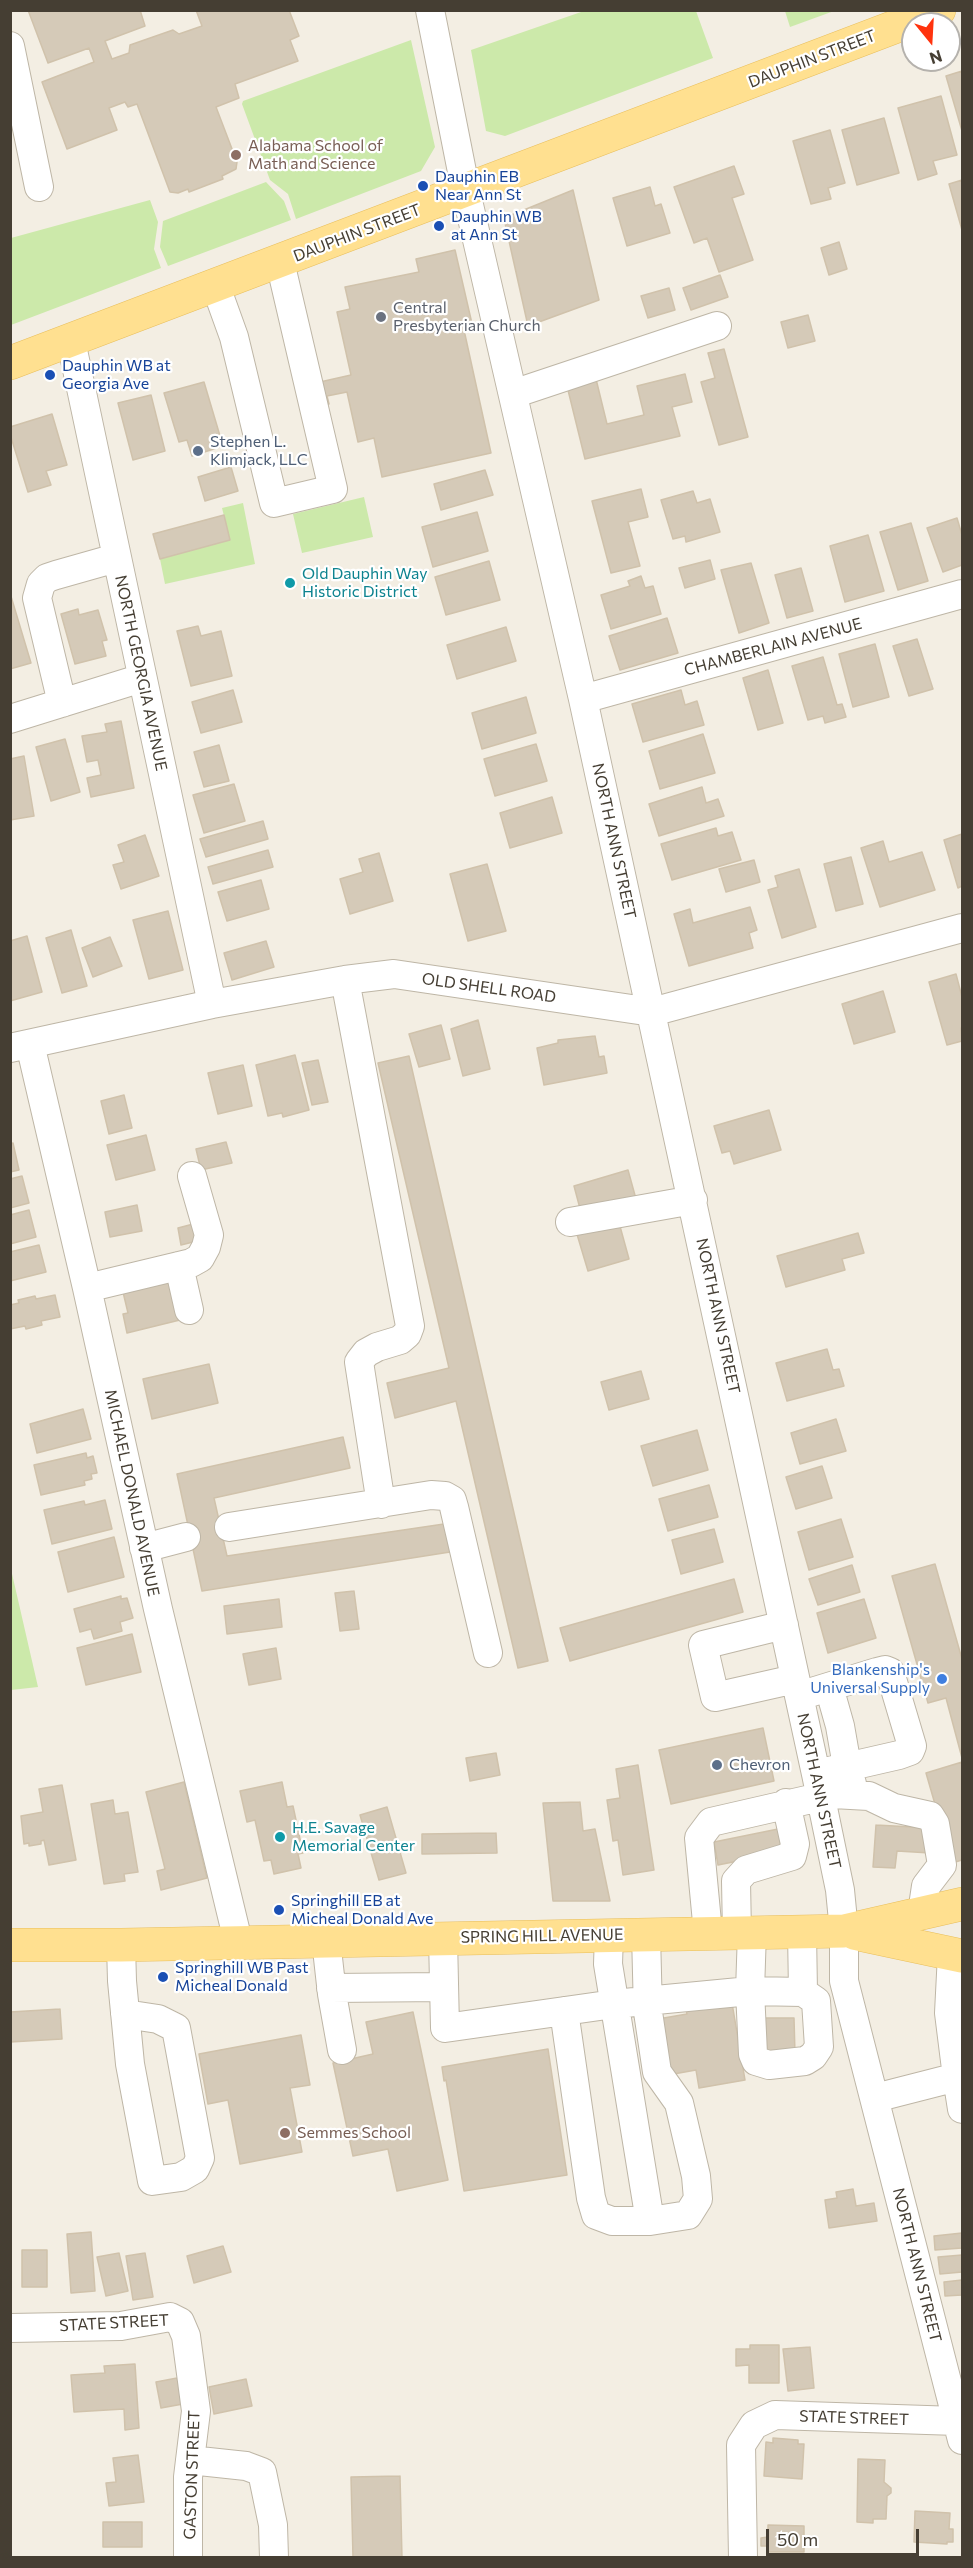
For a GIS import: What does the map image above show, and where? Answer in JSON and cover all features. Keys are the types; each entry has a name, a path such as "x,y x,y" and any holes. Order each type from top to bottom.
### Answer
{"main road":[{"name":"DAUPHIN STREET","path":"10,363 466,192 939,10"},
{"name":"SPRING HILL AVENUE","path":"10,1945 121,1945 844,1931 963,1904"},
{"path":"844,1931 957,1955"}],"street":[{"name":"NORTH ANN STREET","path":"430,10 466,192 583,699 818,1784 840,1890 844,1931 844,1981 960,2430"},
{"path":"10,46 39,187"},
{"path":"216,286 234,337 274,503 333,489 280,262"},
{"path":"513,394 717,326"},
{"name":"NORTH GEORGIA AVENUE","path":"70,341 212,1004"},
{"path":"62,703 37,598 41,584 47,578 116,558"},
{"name":"CHAMBERLAIN AVENUE","path":"583,699 963,594"},
{"path":"10,718 142,678"},
{"name":"OLD SHELL ROAD","path":"20,1046 212,1004 345,980 394,974 652,1012 963,927"},
{"path":"345,980 410,1326 407,1334 400,1340 377,1347 366,1353 359,1362 381,1504"},
{"name":"MICHAEL DONALD AVENUE","path":"20,1046 87,1288 144,1548 238,1941"},
{"path":"87,1288 179,1266 200,1258 209,1234 192,1176"},
{"path":"570,1222 693,1200"},
{"path":"179,1266 189,1310"},
{"path":"229,1527 430,1495 445,1496 452,1500 488,1653"},
{"path":"144,1548 186,1537"},
{"path":"443,1938 445,2028 614,2004 750,1991 803,1992 816,2001 819,2047 813,2056 805,2061 769,2065 756,2061 753,2054 750,1991 733,1933 703,1883 699,1838 711,1822 786,1803 847,1766 899,1755 910,1751 912,1746 890,1671 877,1672 829,1687 797,1688 715,1697 703,1645 784,1625"},
{"path":"829,1687 855,1794"},
{"path":"818,1784 869,1796 894,1808 930,1816 935,1824 942,1865 926,1886 922,1913"},
{"path":"733,1933 736,1881 746,1870 792,1856 795,1844 786,1803"},
{"path":"703,1883 736,1881"},
{"path":"802,1932 803,1992"},
{"path":"564,2011 591,2198 596,2215 612,2221 650,2221 688,2215 698,2199 696,2176 679,2103 657,2072 648,2002 646,1934"},
{"path":"609,1935 608,1964 650,2221"},
{"path":"326,1941 331,1988 342,2050"},
{"path":"121,1945 125,2014 130,2064 152,2181 181,2177 195,2169 200,2158 176,2028 158,2019 125,2014"},
{"path":"957,1955 957,2077 963,2109"},
{"path":"331,1988 444,1987"},
{"path":"874,2098 957,2077"},
{"name":"STATE STREET","path":"10,2328 121,2326 170,2317 180,2322"},
{"name":"GASTON STREET","path":"180,2322 186,2336 196,2411 190,2460 188,2558"},
{"name":"STATE STREET","path":"743,2558 741,2445 754,2425 775,2415 960,2430"},
{"path":"190,2460 246,2466 262,2472 273,2524 274,2558"}],"green space":[{"path":"785,10 834,11 790,27"},
{"path":"584,11 696,11 713,58 505,136 486,131 471,50"},
{"path":"411,40 435,147 421,171 296,219 288,194 270,180 242,104 243,101"},
{"path":"266,182 284,201 291,220 168,266 160,247 163,221"},
{"path":"150,200 158,222 154,249 161,268 11,325 11,238"},
{"path":"364,497 373,537 302,553 293,514"},
{"path":"243,503 255,564 165,584 160,559 230,540 222,508"},
{"path":"10,1565 38,1687 10,1690"}],"building":[{"path":"28,10 140,10 145,26 105,41 112,59 129,53 130,45 173,30 179,34 202,26 196,10 289,10 299,36 290,40 298,61 235,84 239,98 216,107 237,162 236,169 222,176 223,179 189,192 188,189 178,193 170,192 137,104 128,107 125,102 109,108 117,130 67,149 42,82 94,62 89,48 48,63"},
{"path":"962,71 962,131 946,76"},
{"path":"941,96 957,155 933,161 937,174 918,180 898,108"},
{"path":"884,118 899,173 857,185 842,130"},
{"path":"830,130 845,183 828,188 831,199 811,204 793,141"},
{"path":"734,166 744,194 732,198 753,260 719,272 707,238 694,243 674,187"},
{"path":"962,180 962,230 949,184"},
{"path":"650,187 655,206 661,204 670,233 627,246 613,198"},
{"path":"573,190 599,300 528,326 505,223 509,216"},
{"path":"839,242 847,269 829,275 821,248"},
{"path":"455,250 473,328 464,330 491,453 382,477 374,438 358,442 347,392 327,396 329,404 302,410 320,382 351,375 337,312 350,309 345,287 419,272 416,259"},
{"path":"720,275 728,297 691,310 683,288"},
{"path":"669,288 675,310 648,318 641,296"},
{"path":"808,315 815,341 788,348 781,322"},
{"path":"724,349 748,437 719,445 701,382 715,378 708,353"},
{"path":"685,374 692,402 672,407 680,436 585,459 567,386 596,379 607,424 644,415 637,386"},
{"path":"204,382 223,446 192,456 187,440 179,442 164,393"},
{"path":"151,395 165,451 133,460 118,403"},
{"path":"52,414 67,465 46,471 51,485 28,492 10,434 10,427"},
{"path":"231,467 238,491 205,501 198,477"},
{"path":"485,470 493,495 441,510 434,484"},
{"path":"641,489 648,517 628,522 640,566 611,573 592,501"},
{"path":"693,491 697,503 710,499 720,532 686,542 685,536 673,539 661,500"},
{"path":"477,512 488,551 433,567 422,527"},
{"path":"224,515 230,540 160,559 153,534"},
{"path":"957,518 962,535 962,565 943,572 927,528"},
{"path":"911,523 928,581 898,590 880,532"},
{"path":"868,535 884,591 845,602 830,546"},
{"path":"710,560 715,579 685,588 679,568"},
{"path":"489,561 500,600 446,615 435,577"},
{"path":"751,563 769,623 739,633 721,570"},
{"path":"801,568 813,611 787,618 775,575"},
{"path":"641,576 645,588 653,586 661,614 611,629 601,595 630,586 628,581"},
{"path":"10,593 31,663 10,669"},
{"path":"78,609 79,615 98,610 107,640 102,641 106,656 75,664 61,614"},
{"path":"667,618 678,653 620,670 609,636"},
{"path":"198,626 201,636 221,631 232,676 191,686 177,631"},
{"path":"506,627 516,661 457,679 447,645"},
{"path":"917,639 933,689 909,696 893,646"},
{"path":"875,644 889,697 853,707 839,654"},
{"path":"823,657 837,705 842,704 846,717 825,723 823,716 808,720 792,666"},
{"path":"768,670 783,723 758,730 743,678"},
{"path":"233,690 242,722 201,733 192,702"},
{"path":"681,690 685,705 697,701 704,725 643,742 632,704"},
{"path":"526,697 536,733 482,749 472,713"},
{"path":"121,721 134,788 91,797 87,778 101,775 98,760 87,762 82,736 107,732 105,724"},
{"path":"703,734 715,773 660,789 649,751"},
{"path":"65,739 80,792 51,801 36,747"},
{"path":"536,744 547,781 495,796 484,759"},
{"path":"219,745 229,781 204,787 194,752"},
{"path":"24,756 34,816 10,820 10,759"},
{"path":"234,784 245,821 204,833 193,795"},
{"path":"702,787 706,803 718,799 724,816 659,836 649,804"},
{"path":"552,797 562,833 510,848 500,813"},
{"path":"263,821 268,839 206,857 200,839"},
{"path":"716,828 718,836 732,832 741,860 672,880 661,844"},
{"path":"962,834 962,886 958,888 944,840"},
{"path":"145,835 159,876 121,889 113,865 124,862 118,845"},
{"path":"883,841 889,862 922,852 935,890 880,907 861,848"},
{"path":"268,850 273,867 213,884 208,867"},
{"path":"379,853 393,901 350,914 340,879 363,872 359,859"},
{"path":"851,857 863,904 836,911 824,864"},
{"path":"754,860 760,882 726,892 719,869"},
{"path":"487,864 506,931 468,941 450,874"},
{"path":"799,869 816,927 782,938 768,890 778,887 775,876"},
{"path":"261,880 269,909 227,921 218,892"},
{"path":"750,907 757,930 749,933 753,948 689,966 674,914 690,909 693,923"},
{"path":"168,911 183,970 149,979 133,920"},
{"path":"71,930 87,986 62,993 46,938"},
{"path":"27,936 42,992 10,1001 10,941"},
{"path":"110,937 122,966 93,977 82,948"},
{"path":"266,941 274,967 232,980 224,953"},
{"path":"956,974 962,997 962,1041 947,1045 929,982"},
{"path":"883,991 895,1032 854,1044 842,1004"},
{"path":"478,1020 490,1069 463,1076 451,1029"},
{"path":"441,1025 450,1059 419,1067 409,1034"},
{"path":"595,1036 599,1057 604,1056 607,1073 544,1085 537,1048 558,1043 558,1040"},
{"path":"295,1055 309,1110 283,1117 282,1113 268,1116 256,1065"},
{"path":"409,1056 548,1661 518,1668 456,1401 395,1418 387,1383 449,1368 378,1063"},
{"path":"318,1060 328,1102 312,1105 302,1063"},
{"path":"243,1065 252,1106 218,1114 208,1073"},
{"path":"124,1095 132,1128 109,1134 101,1101"},
{"path":"769,1110 781,1150 734,1164 730,1151 722,1153 714,1126"},
{"path":"146,1135 155,1170 116,1180 107,1145"},
{"path":"226,1142 232,1163 201,1170 196,1149"},
{"path":"13,1143 19,1170 10,1172 10,1144"},
{"path":"628,1170 636,1199 582,1216 574,1186"},
{"path":"22,1176 29,1203 10,1208 10,1179"},
{"path":"137,1205 142,1231 110,1237 105,1212"},
{"path":"29,1210 36,1237 10,1244 10,1215"},
{"path":"618,1219 629,1259 588,1271 576,1231"},
{"path":"197,1223 201,1240 181,1245 178,1228"},
{"path":"858,1233 864,1253 842,1259 845,1270 786,1287 777,1256"},
{"path":"39,1245 46,1272 10,1281 10,1252"},
{"path":"171,1280 188,1318 127,1333 123,1314 128,1313 123,1292"},
{"path":"55,1295 60,1317 41,1321 42,1325 26,1329 25,1326 10,1329 10,1305 19,1303 18,1300 35,1296 36,1299"},
{"path":"827,1349 833,1370 839,1369 844,1386 787,1401 776,1363"},
{"path":"209,1364 218,1403 152,1419 143,1379"},
{"path":"641,1371 649,1399 609,1410 601,1382"},
{"path":"83,1409 91,1439 37,1453 30,1424"},
{"path":"836,1419 846,1451 800,1464 791,1433"},
{"path":"697,1430 708,1470 653,1486 641,1446"},
{"path":"343,1437 350,1468 214,1498 227,1556 444,1524 450,1552 202,1591 177,1474"},
{"path":"86,1453 87,1458 93,1456 97,1473 91,1474 92,1479 84,1481 85,1485 41,1495 34,1465"},
{"path":"822,1466 832,1498 796,1509 786,1477"},
{"path":"709,1485 718,1517 668,1531 659,1499"},
{"path":"105,1500 112,1529 52,1544 44,1510 84,1501 85,1505"},
{"path":"841,1519 853,1557 809,1570 798,1532"},
{"path":"714,1529 723,1562 681,1574 672,1540"},
{"path":"114,1537 124,1577 68,1592 58,1552"},
{"name":"Blankenship's Universal Supply","path":"935,1564 962,1659 962,1758 946,1698 928,1703 892,1576"},
{"path":"852,1565 860,1592 818,1605 809,1579"},
{"path":"734,1579 743,1612 570,1661 560,1628"},
{"path":"354,1591 359,1629 340,1631 335,1593"},
{"path":"121,1596 121,1599 127,1598 133,1618 120,1622 122,1631 94,1639 91,1629 80,1632 74,1609"},
{"path":"279,1599 282,1627 227,1634 224,1606"},
{"path":"864,1599 876,1638 828,1653 817,1613"},
{"path":"132,1634 141,1672 86,1685 77,1648"},
{"path":"276,1648 281,1679 249,1685 243,1654"},
{"name":"Chevron","path":"763,1728 774,1781 671,1804 659,1750"},
{"path":"496,1753 500,1775 470,1781 466,1758"},
{"path":"962,1762 962,1860 952,1863 926,1773"},
{"path":"638,1765 654,1870 623,1875 618,1840 613,1841 607,1800 620,1798 616,1769"},
{"path":"184,1782 207,1878 161,1890 157,1871 165,1869 146,1792"},
{"name":"H.E. Savage Memorial Center","path":"282,1782 287,1807 293,1806 303,1853 298,1854 301,1868 274,1874 271,1860 264,1861 255,1820 247,1822 240,1791"},
{"path":"62,1785 76,1860 49,1865 44,1840 41,1844 29,1846 29,1843 24,1844 21,1816 43,1812 39,1789"},
{"path":"113,1800 115,1814 128,1812 138,1872 124,1874 125,1881 104,1884 91,1804"},
{"path":"580,1802 583,1831 595,1829 610,1901 553,1901 543,1803"},
{"path":"387,1807 406,1873 379,1880 360,1815"},
{"path":"876,1825 931,1828 930,1853 897,1851 895,1868 873,1867"},
{"path":"783,1828 788,1851 718,1865 714,1842"},
{"path":"496,1833 497,1853 422,1854 422,1834"},
{"path":"732,2003 745,2080 699,2088 696,2070 668,2075 658,2019 687,2014 686,2010"},
{"path":"60,2009 62,2039 10,2042 10,2012"},
{"path":"413,2012 448,2180 397,2191 388,2149 353,2156 333,2063 373,2054 366,2022"},
{"path":"760,2018 794,2018 795,2054 760,2054"},
{"path":"301,2035 310,2085 290,2088 302,2152 240,2164 228,2100 208,2104 199,2054"},
{"path":"548,2049 567,2175 464,2191 442,2067"},
{"path":"853,2189 856,2206 874,2203 877,2221 829,2228 825,2200 837,2198 836,2192"},
{"path":"91,2232 95,2291 71,2293 67,2234"},
{"path":"962,2233 962,2248 935,2250 934,2236"},
{"path":"223,2246 231,2272 194,2283 187,2256"},
{"path":"22,2250 47,2250 47,2287 22,2287"},
{"path":"119,2253 128,2291 106,2296 97,2257"},
{"path":"145,2253 153,2297 133,2300 126,2256"},
{"path":"962,2255 962,2272 940,2274 938,2257"},
{"path":"962,2280 962,2295 945,2296 944,2282"},
{"path":"750,2345 779,2345 779,2383 749,2383 749,2365 736,2366 736,2349 750,2349"},
{"path":"810,2347 814,2388 788,2391 783,2349"},
{"path":"135,2364 139,2428 125,2430 124,2409 74,2412 71,2375 105,2373 104,2366"},
{"path":"177,2378 183,2404 161,2408 156,2382"},
{"path":"246,2379 252,2406 214,2414 209,2387"},
{"path":"773,2438 798,2440 798,2444 804,2444 802,2479 764,2476 766,2442 773,2443"},
{"path":"138,2455 144,2502 109,2506 106,2483 116,2482 113,2458"},
{"path":"858,2459 885,2460 884,2482 891,2488 891,2493 887,2496 886,2519 873,2519 873,2523 857,2522"},
{"path":"400,2476 402,2558 353,2558 351,2477"},
{"path":"915,2511 950,2513 949,2529 953,2529 953,2542 947,2542 947,2544 914,2542"},
{"path":"103,2522 142,2522 142,2547 103,2547"},
{"path":"768,2525 804,2526 804,2552 767,2552 767,2546 761,2546 761,2538 768,2537"}],"place":[{"name":"Alabama School of Math and Science","path":"236,155"},
{"name":"Dauphin EB Near Ann St","path":"423,186"},
{"name":"Dauphin WB at Ann St","path":"439,226"},
{"name":"Central Presbyterian Church","path":"381,317"},
{"name":"Dauphin WB at Georgia Ave","path":"50,375"},
{"name":"Stephen L. Klimjack, LLC","path":"198,451"},
{"name":"Old Dauphin Way Historic District","path":"290,583"},
{"name":"Blankenship's Universal Supply","path":"942,1679"},
{"name":"Chevron","path":"717,1765"},
{"name":"H.E. Savage Memorial Center","path":"280,1837"},
{"name":"Springhill EB at Micheal Donald Ave","path":"279,1910"},
{"name":"Springhill WB Past Micheal Donald","path":"163,1977"},
{"name":"Semmes School","path":"285,2133"}]}
